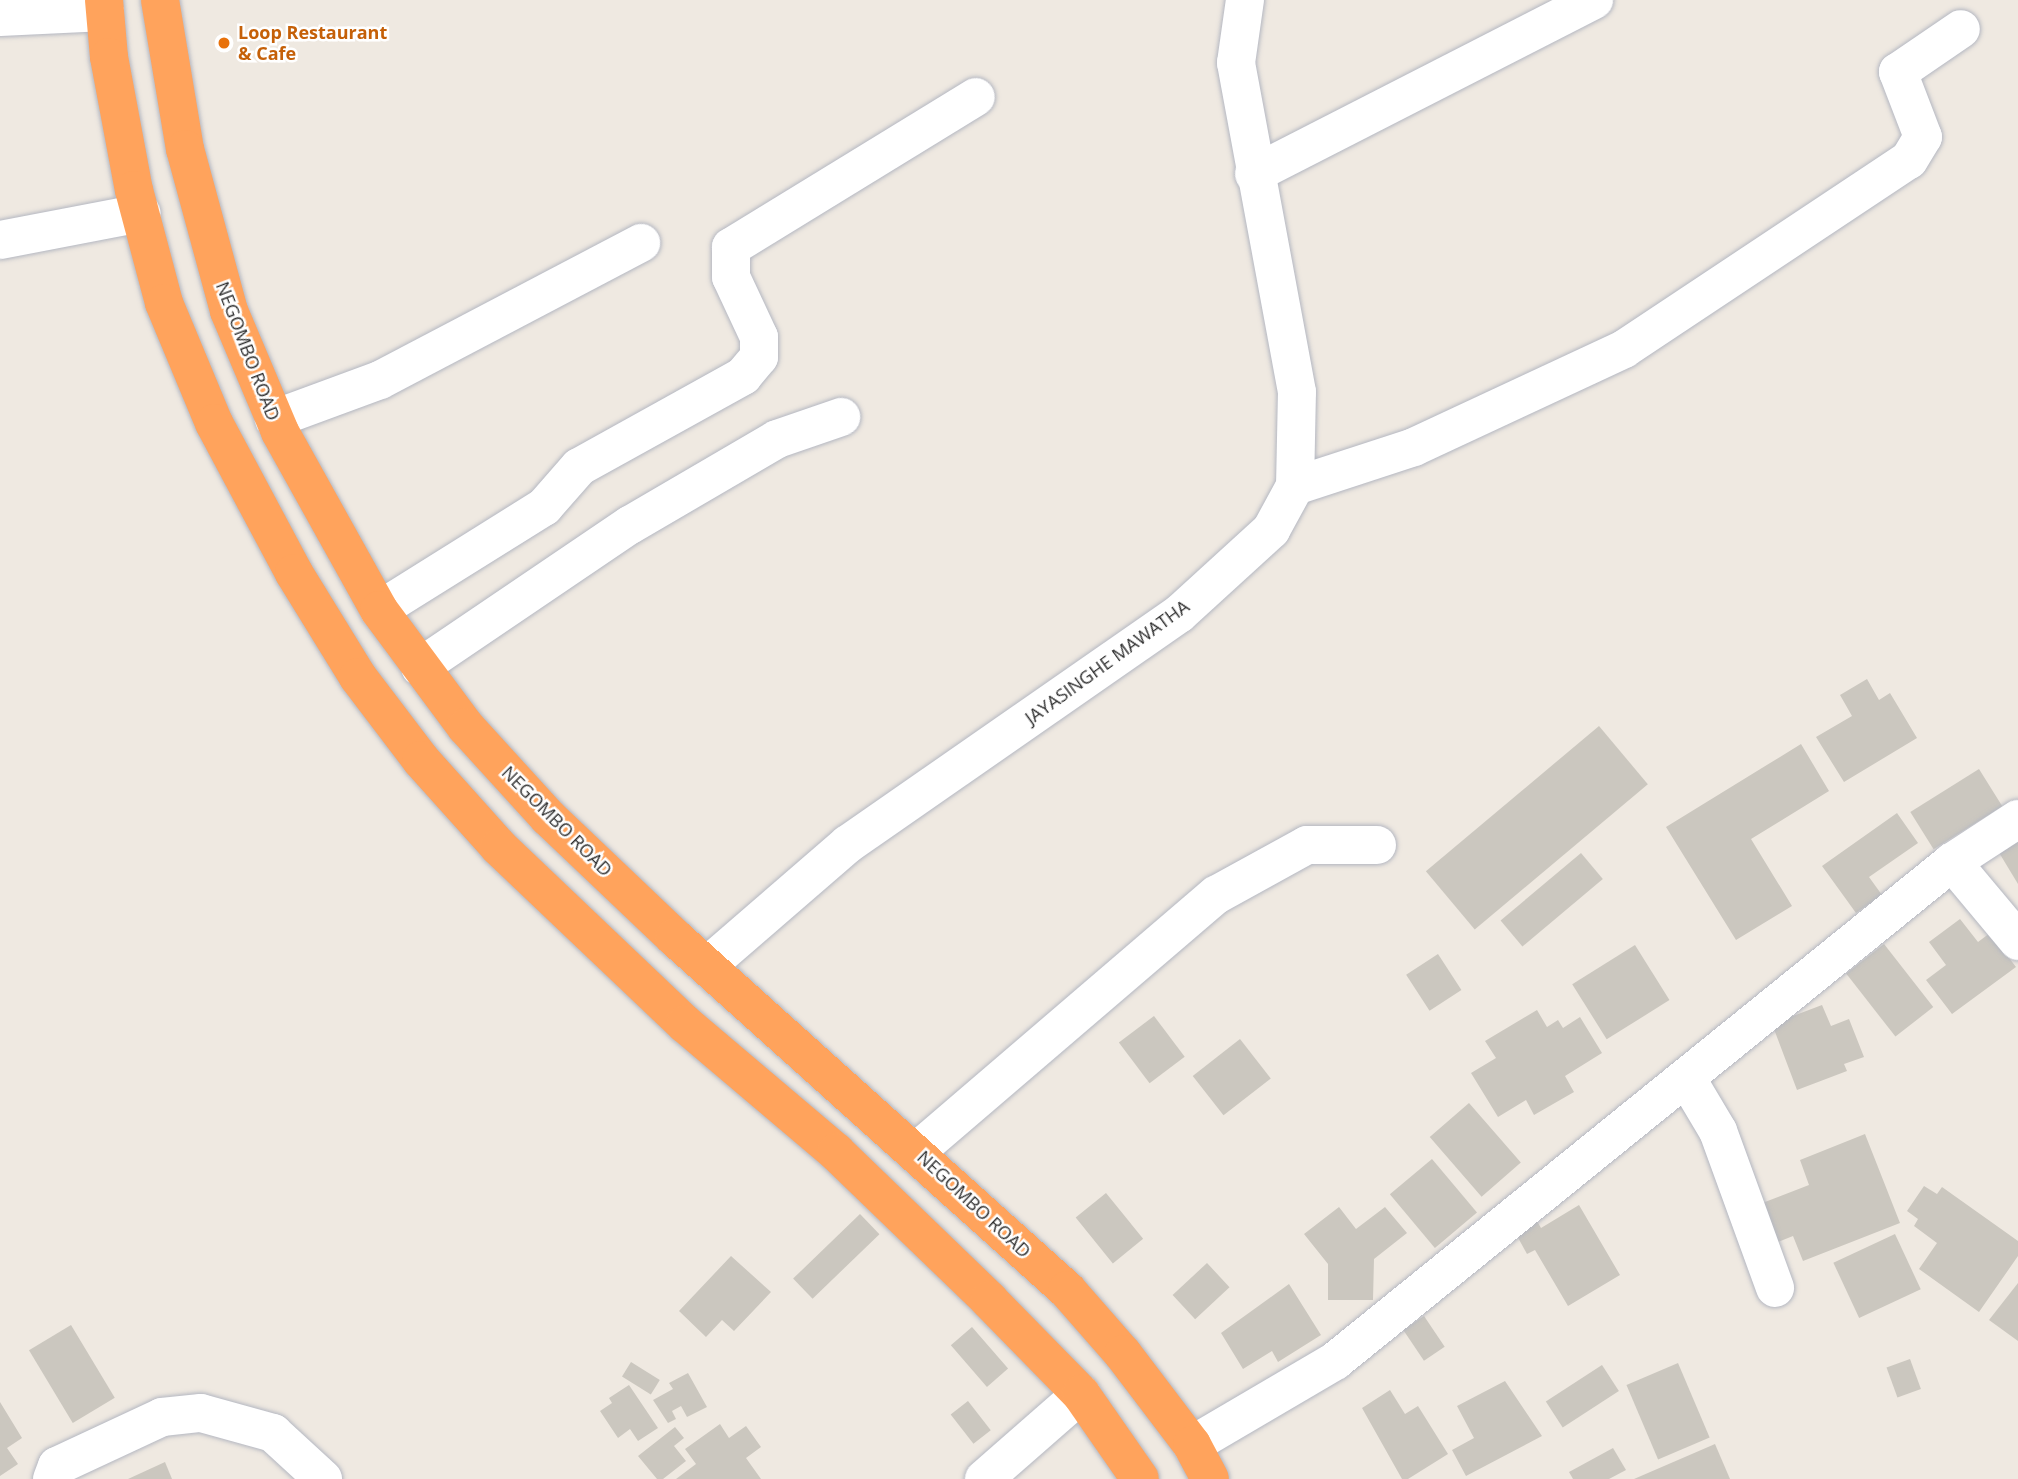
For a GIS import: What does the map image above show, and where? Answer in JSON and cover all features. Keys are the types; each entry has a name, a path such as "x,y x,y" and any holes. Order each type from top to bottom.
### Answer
{"highway":[{"name":"NEGOMBO ROAD","path":"159,0 185,149 229,311 274,419 379,610 466,727 548,817 707,966 917,1152 1067,1290 1123,1354 1192,1445 1210,1479"},
{"path":"104,6 109,57 141,213 164,303 214,423 294,573 358,677 421,760 499,847 607,952 836,1152 1081,1394 1140,1479"}],"street":[{"name":"JAYASINGHE MAWATHA","path":"707,966 848,844 1178,614 1271,530 1295,486 1297,392 1254,174 1236,63 1245,0"},
{"path":"1254,174 1594,0"},
{"path":"0,17 104,6"},
{"path":"1295,486 1414,447 1624,349 1909,160 1923,137 1898,72 1961,29"},
{"path":"379,610 544,507 579,467 743,376 759,357 760,337 731,277 731,247 976,97"},
{"path":"0,240 141,213"},
{"path":"274,419 380,380 641,243"},
{"path":"420,667 630,525 776,439 841,417"},
{"path":"1192,1445 1335,1361 1952,862 2018,820"},
{"path":"917,1152 1216,895 1307,845 1377,845"},
{"path":"1952,862 2018,941"},
{"path":"1687,1079 1718,1131 1775,1288"},
{"path":"984,1479 1081,1394"},
{"path":"52,1479 57,1466 162,1417 201,1413 273,1433 323,1479"}],"building":[{"path":"1867,679 1879,700 1890,693 1917,738 1844,782 1816,737 1852,716 1840,695"},
{"path":"1599,726 1648,784 1475,929 1426,871"},
{"path":"1801,744 1829,791 1751,839 1792,906 1736,940 1666,827"},
{"path":"1979,769 2002,806 1934,849 1910,812"},
{"path":"1897,813 1918,843 1869,877 1882,895 1856,913 1822,866"},
{"path":"2018,833 2018,884 1995,846"},
{"path":"1581,853 1603,879 1522,947 1501,920"},
{"path":"1960,919 1978,942 1990,933 2016,967 1952,1014 1926,980 1946,965 1929,942"},
{"path":"1884,944 1933,1007 1895,1037 1846,974"},
{"path":"1635,945 1669,1000 1607,1039 1572,984"},
{"path":"1438,954 1461,990 1430,1011 1406,975"},
{"path":"1822,1005 1831,1026 1849,1019 1864,1057 1844,1064 1847,1071 1797,1090 1772,1024"},
{"path":"1537,1010 1547,1027 1558,1020 1563,1028 1580,1017 1602,1053 1565,1076 1574,1092 1534,1115 1526,1100 1498,1117 1471,1073 1496,1058 1485,1041"},
{"path":"1154,1016 1185,1057 1150,1083 1119,1042"},
{"path":"1240,1039 1271,1078 1224,1115 1193,1076"},
{"path":"1469,1103 1521,1163 1482,1197 1430,1137"},
{"path":"1865,1134 1900,1223 1803,1261 1793,1236 1773,1244 1757,1205 1809,1185 1800,1160"},
{"path":"1432,1159 1477,1213 1435,1248 1390,1194"},
{"path":"1924,1186 1937,1194 1942,1187 2018,1241 2018,1256 1979,1312 1919,1269 1937,1243 1914,1226 1918,1219 1907,1211"},
{"path":"1106,1193 1143,1239 1113,1263 1076,1218"},
{"path":"1579,1205 1620,1275 1568,1306 1535,1250 1527,1254 1516,1234 1537,1221 1541,1228"},
{"path":"1339,1207 1356,1229 1385,1207 1407,1233 1374,1259 1373,1300 1328,1300 1328,1264 1304,1234"},
{"path":"860,1214 879,1234 813,1299 793,1279"},
{"path":"1895,1234 1921,1289 1859,1318 1833,1263"},
{"path":"731,1256 771,1292 734,1331 722,1320 706,1337 679,1311"},
{"path":"1207,1263 1230,1287 1195,1319 1173,1295"},
{"path":"2018,1283 2018,1341 1989,1320"},
{"path":"1289,1284 1321,1335 1278,1362 1272,1351 1243,1369 1221,1333"},
{"path":"1424,1316 1445,1347 1424,1361 1403,1330"},
{"path":"71,1325 115,1398 73,1423 29,1350"},
{"path":"972,1327 1008,1369 987,1387 951,1345"},
{"path":"1910,1359 1921,1389 1897,1398 1887,1368"},
{"path":"631,1362 660,1380 651,1394 622,1376"},
{"path":"1678,1363 1710,1438 1658,1459 1626,1385"},
{"path":"1602,1365 1619,1391 1563,1427 1546,1401"},
{"path":"688,1373 707,1407 687,1417 681,1406 672,1411 676,1419 668,1423 653,1400 673,1389 669,1383"},
{"path":"1505,1381 1542,1436 1466,1476 1452,1450 1474,1438 1457,1406"},
{"path":"629,1385 658,1428 638,1441 630,1429 618,1438 600,1411 612,1403 609,1398"},
{"path":"1390,1390 1405,1414 1418,1406 1448,1454 1408,1479 1402,1479 1362,1408"},
{"path":"968,1401 991,1430 973,1444 951,1415"},
{"path":"0,1402 22,1438 7,1448 18,1464 0,1476"},
{"path":"720,1424 729,1438 746,1426 761,1447 746,1458 761,1479 676,1479 696,1464 685,1449"},
{"path":"675,1427 684,1438 674,1446 686,1461 663,1479 657,1479 638,1456"},
{"path":"1715,1444 1730,1479 1634,1479"},
{"path":"1613,1448 1626,1470 1609,1479 1573,1479 1569,1472"},
{"path":"165,1462 172,1479 128,1479"}],"place":[{"name":"Loop Restaurant & Cafe","path":"224,43"}]}
